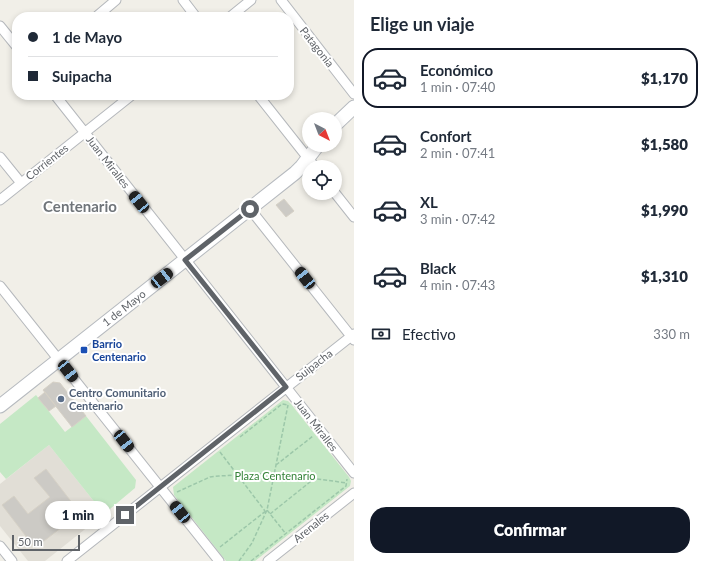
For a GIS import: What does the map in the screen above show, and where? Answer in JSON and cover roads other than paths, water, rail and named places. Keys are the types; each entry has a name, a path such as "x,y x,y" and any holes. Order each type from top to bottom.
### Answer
{"street":[{"path":"102,12 116,0"},
{"path":"183,0 192,12"},
{"path":"236,12 251,0"},
{"name":"Patagonia","path":"281,0 290,12"},
{"name":"Patagonia","path":"294,17 354,94"},
{"path":"0,26 12,41"},
{"name":"Juan Miralles","path":"59,100 354,473"},
{"name":"Corrientes","path":"0,200 126,100"},
{"path":"262,100 309,160"},
{"path":"342,118 354,107"},
{"path":"0,157 21,183"},
{"name":"1 de Mayo","path":"0,406 294,173 302,168"},
{"path":"341,200 354,217"},
{"path":"250,209 353,337"},
{"path":"0,286 219,561"},
{"name":"Suipacha","path":"67,561 286,387 353,337"},
{"name":"Arenales","path":"268,561 354,493"},
{"path":"0,546 12,561"}],"place":[{"name":"Barrio Centenario","path":"84,350"},
{"name":"Centro Comunitario Centenario","path":"61,399"}],"district":[{"name":"Centenario","path":"80,207"}],"park label":[{"name":"Plaza Centenario","path":"275,476"}]}
